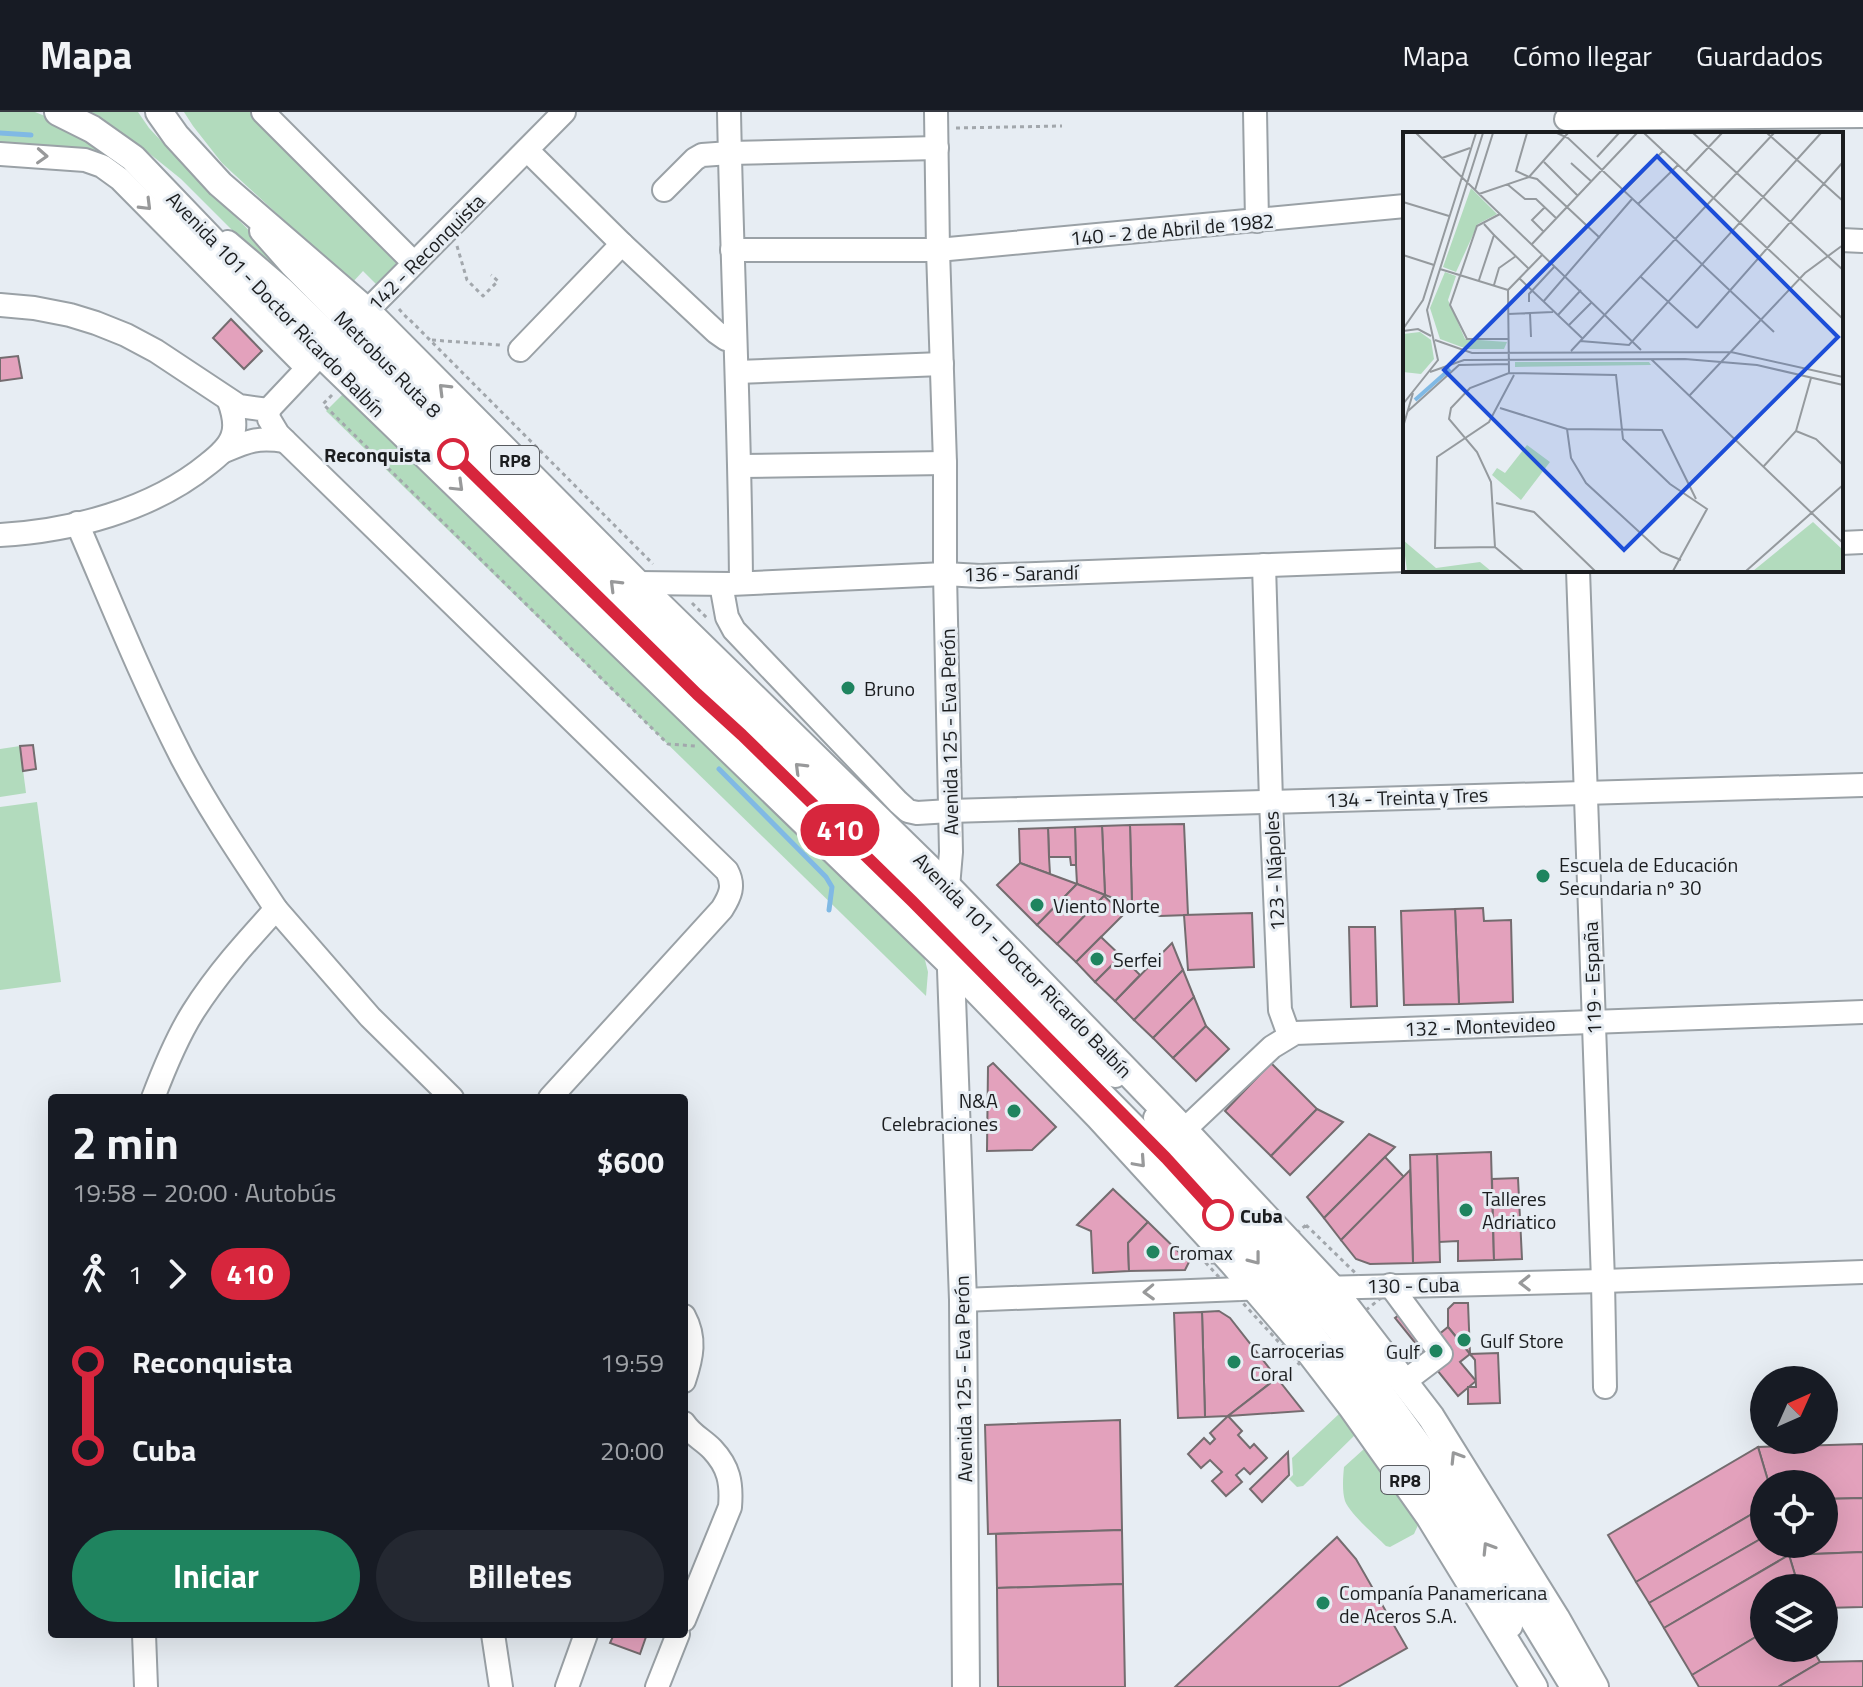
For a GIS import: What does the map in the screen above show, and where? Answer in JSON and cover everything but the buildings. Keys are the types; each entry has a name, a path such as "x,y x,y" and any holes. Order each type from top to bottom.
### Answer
{"main road":[{"name":"Avenida 101 - Doctor Ricardo Balbín","path":"58,112 111,140 133,158 336,340 950,939 1099,1117 1267,1288 1429,1516 1534,1687"},
{"name":"Avenida 101 - Doctor Ricardo Balbín","path":"159,112 176,136 220,184 336,340"},
{"name":"Avenida 101 - Doctor Ricardo Balbín","path":"336,340 392,337 637,583 948,887 1184,1130 1431,1417 1556,1618 1593,1687"},
{"name":"Avenida 125 - Eva Perón","path":"948,887 963,1300 966,1687"}],"street":[{"path":"263,112 414,263"},
{"name":"142 - Reconquista","path":"268,410 564,112"},
{"name":"134 - Treinta y Tres","path":"729,112 740,466 727,617 734,630 908,811 1863,785"},
{"path":"1255,112 1257,221"},
{"path":"1567,122 1863,116"},
{"path":"664,190 702,155 936,130"},
{"name":"Avenida 125 - Eva Perón","path":"936,130 945,463 951,852 948,887"},
{"path":"527,150 716,332 726,339 735,340"},
{"name":"Metrobus Ruta 8","path":"0,154 85,160 102,166 336,340 461,438 520,492 950,939 1122,1083 1318,1288 1339,1332 1443,1476 1572,1687"},
{"name":"140 - 2 de Abril de 1982","path":"732,250 938,250 1403,206"},
{"path":"1843,240 1863,241"},
{"path":"522,348 622,244"},
{"path":"0,305 34,308 96,323 126,335 180,366 229,401 239,406 268,410 272,426 285,441 727,871 731,877 731,895 722,909 554,1094"},
{"path":"737,372 942,364"},
{"path":"0,535 44,531 77,523 130,507 168,491 193,476 222,452 232,438 234,413 229,401"},
{"path":"222,452 251,440 285,441"},
{"path":"740,466 945,463"},
{"path":"77,523 151,695 215,817 276,909 370,1017 448,1094"},
{"path":"1843,543 1863,542"},
{"name":"136 - Sarandí","path":"637,583 731,583 945,574 980,576 1403,560"},
{"name":"123 - Nápoles","path":"1264,565 1280,1010 1289,1035"},
{"name":"119 - España","path":"1578,572 1605,1387"},
{"path":"155,1094 171,1053 192,1014 239,949 276,909"},
{"name":"132 - Montevideo","path":"1289,1035 1301,1032 1863,1012"},
{"path":"1184,1130 1272,1047 1289,1035"},
{"name":"130 - Cuba","path":"963,1300 1267,1288 1863,1272"},
{"path":"1390,1285 1441,1354 1404,1382"},
{"path":"1267,1288 1405,1453 1462,1542 1547,1687"},
{"path":"688,1324 693,1342 688,1369"},
{"path":"688,1428 697,1439 710,1447 725,1466 732,1487 730,1507 688,1610"},
{"path":"144,1638 146,1687"},
{"path":"494,1638 501,1687"},
{"path":"567,1687 585,1638"},
{"path":"657,1687 676,1638"}],"path":[{"path":"936,130 1062,126"},
{"path":"446,231 457,245 467,280 483,296 498,281 491,275"},
{"path":"392,337 522,348"}],"green space":[{"path":"0,112 35,112 104,147 182,215 100,155 71,147 0,143"},
{"path":"85,112 138,112 182,163 318,300 309,307 181,179 145,150"},
{"path":"184,112 251,112 397,264 376,284 363,271 352,283 222,163"},
{"path":"345,392 924,956 928,972 926,996 326,411"},
{"path":"20,746 26,793 0,797 0,749"},
{"path":"37,802 61,982 0,990 0,807"},
{"path":"1339,1414 1356,1434 1303,1486 1297,1487 1289,1479 1293,1475 1292,1458"},
{"path":"1369,1448 1419,1523 1414,1534 1390,1547 1358,1518 1344,1497 1344,1467"}],"waterway":[{"path":"0,133 31,135"},
{"path":"719,769 826,877 832,887 829,910"}],"bus line":[{"name":"410","path":"453,454 912,901 1166,1158 1218,1215"}],"place":[{"name":"Reconquista","path":"453,454"},
{"name":"Bruno","path":"848,688"},
{"name":"Escuela de Educación Secundaria nº 30","path":"1543,876"},
{"name":"Viento Norte","path":"1037,905"},
{"name":"Serfei","path":"1097,959"},
{"name":"N&A Celebraciones","path":"1014,1111"},
{"name":"Talleres Adriatico","path":"1466,1210"},
{"name":"Cuba","path":"1218,1215"},
{"name":"Cromax","path":"1153,1252"},
{"name":"Gulf Store","path":"1464,1340"},
{"name":"Gulf","path":"1436,1351"},
{"name":"Carrocerias Coral","path":"1234,1362"},
{"name":"Companía Panamericana de Aceros S.A.","path":"1323,1603"}]}
